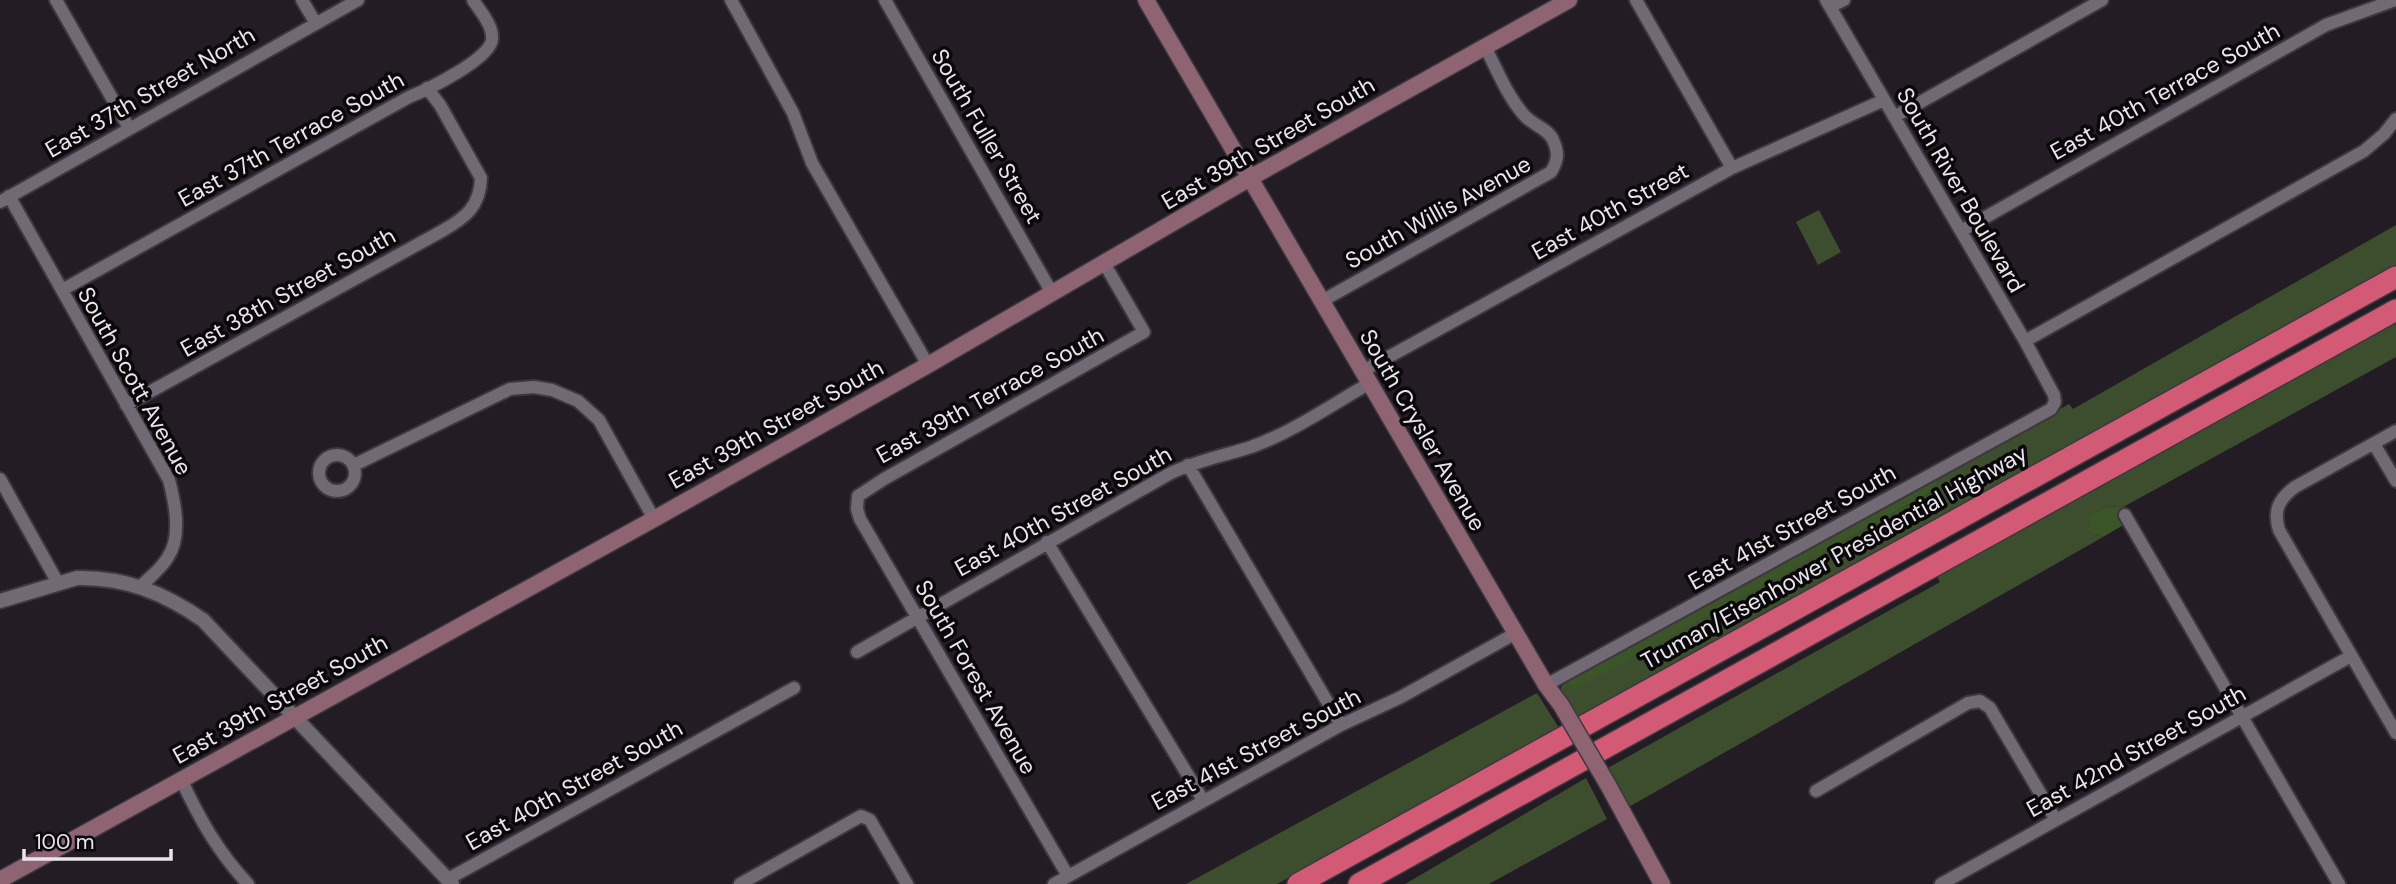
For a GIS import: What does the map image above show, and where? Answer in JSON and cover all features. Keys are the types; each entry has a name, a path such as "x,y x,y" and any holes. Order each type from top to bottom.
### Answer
{"highway":[{"name":"Truman/Eisenhower Presidential Highway","path":"1298,884 2396,277"},
{"path":"1359,884 2396,310"},
{"path":"1384,884 1549,779"}],"main road":[{"name":"South Crysler Avenue","path":"1146,0 1546,685 1561,705 1608,785 1658,883"},
{"name":"East 39th Street South","path":"0,880 654,519 928,365 1250,178 1569,0"}],"street":[{"path":"56,0 129,128"},
{"path":"302,0 315,22"},
{"name":"East 37th Street North","path":"5,199 358,0"},
{"name":"East 37th Terrace South","path":"62,290 483,55 492,45 493,36 473,0"},
{"path":"731,0 793,113 812,163 928,365"},
{"name":"South Fuller Street","path":"885,0 1052,293"},
{"path":"1636,0 1732,168"},
{"path":"1828,4 1844,0"},
{"path":"1894,117 2102,0"},
{"name":"East 40th Terrace South","path":"1961,231 2326,25 2395,0"},
{"name":"South River Boulevard","path":"1828,4 2025,341 2056,402"},
{"name":"South Willis Avenue","path":"1322,301 1551,172 1557,161 1558,151 1552,136 1521,112 1485,47"},
{"name":"East 38th Street South","path":"126,405 470,213 481,191 481,178 440,105 427,88"},
{"name":"East 40th Street","path":"1367,377 1732,168 1884,100"},
{"path":"2025,341 2364,151 2384,135 2396,119"},
{"name":"South Scott Avenue","path":"5,199 62,290 169,480 176,514 175,535 169,556 141,586"},
{"name":"East 39th Terrace South","path":"858,496 1144,332 1104,263"},
{"name":"East 40th Street South","path":"857,652 1047,542 1188,465 1250,447 1279,435 1367,377"},
{"path":"354,465 510,389 534,387 552,390 578,401 599,420 654,519"},
{"name":"East 41st Street South","path":"1546,685 2051,409 2056,402"},
{"path":"2396,431 2295,487 2282,498 2276,517 2279,530 2396,733"},
{"path":"2374,443 2396,481"},
{"path":"1188,465 1340,725"},
{"path":"0,479 58,583"},
{"name":"South Forest Avenue","path":"858,496 857,509 860,519 1068,876"},
{"path":"2126,515 2339,884"},
{"path":"1047,542 1203,800"},
{"path":"0,601 87,577 141,586 176,601 203,620 450,882"},
{"name":"East 41st Street South","path":"1054,884 1340,725 1401,696 1516,634"},
{"name":"East 42nd Street South","path":"1941,884 2351,656"},
{"name":"East 40th Street South","path":"450,882 794,688"},
{"path":"1816,791 1968,703 1980,701 1990,708 2056,821"},
{"path":"181,779 197,815 217,848 248,884"},
{"path":"740,884 862,816 870,820 907,884"}],"green space":[{"path":"1819,210 1841,252 1818,265 1796,222"},
{"path":"2396,225 2396,265 1576,719 1561,691 1566,681 1575,689 1933,491 1944,472 2069,404 2073,409"},
{"path":"2396,321 2396,357 2125,506 2105,507 2092,515 2093,534 2103,537 1627,808 1606,769 1940,582 1937,576"},
{"path":"1944,472 1933,491 1575,690 1566,681"},
{"path":"2125,506 2119,514 2125,524 2103,537 2088,529 2091,515 2105,507"},
{"path":"1537,693 1559,728 1277,884 1186,884"},
{"path":"1586,778 1607,819 1489,884 1405,884"}]}
